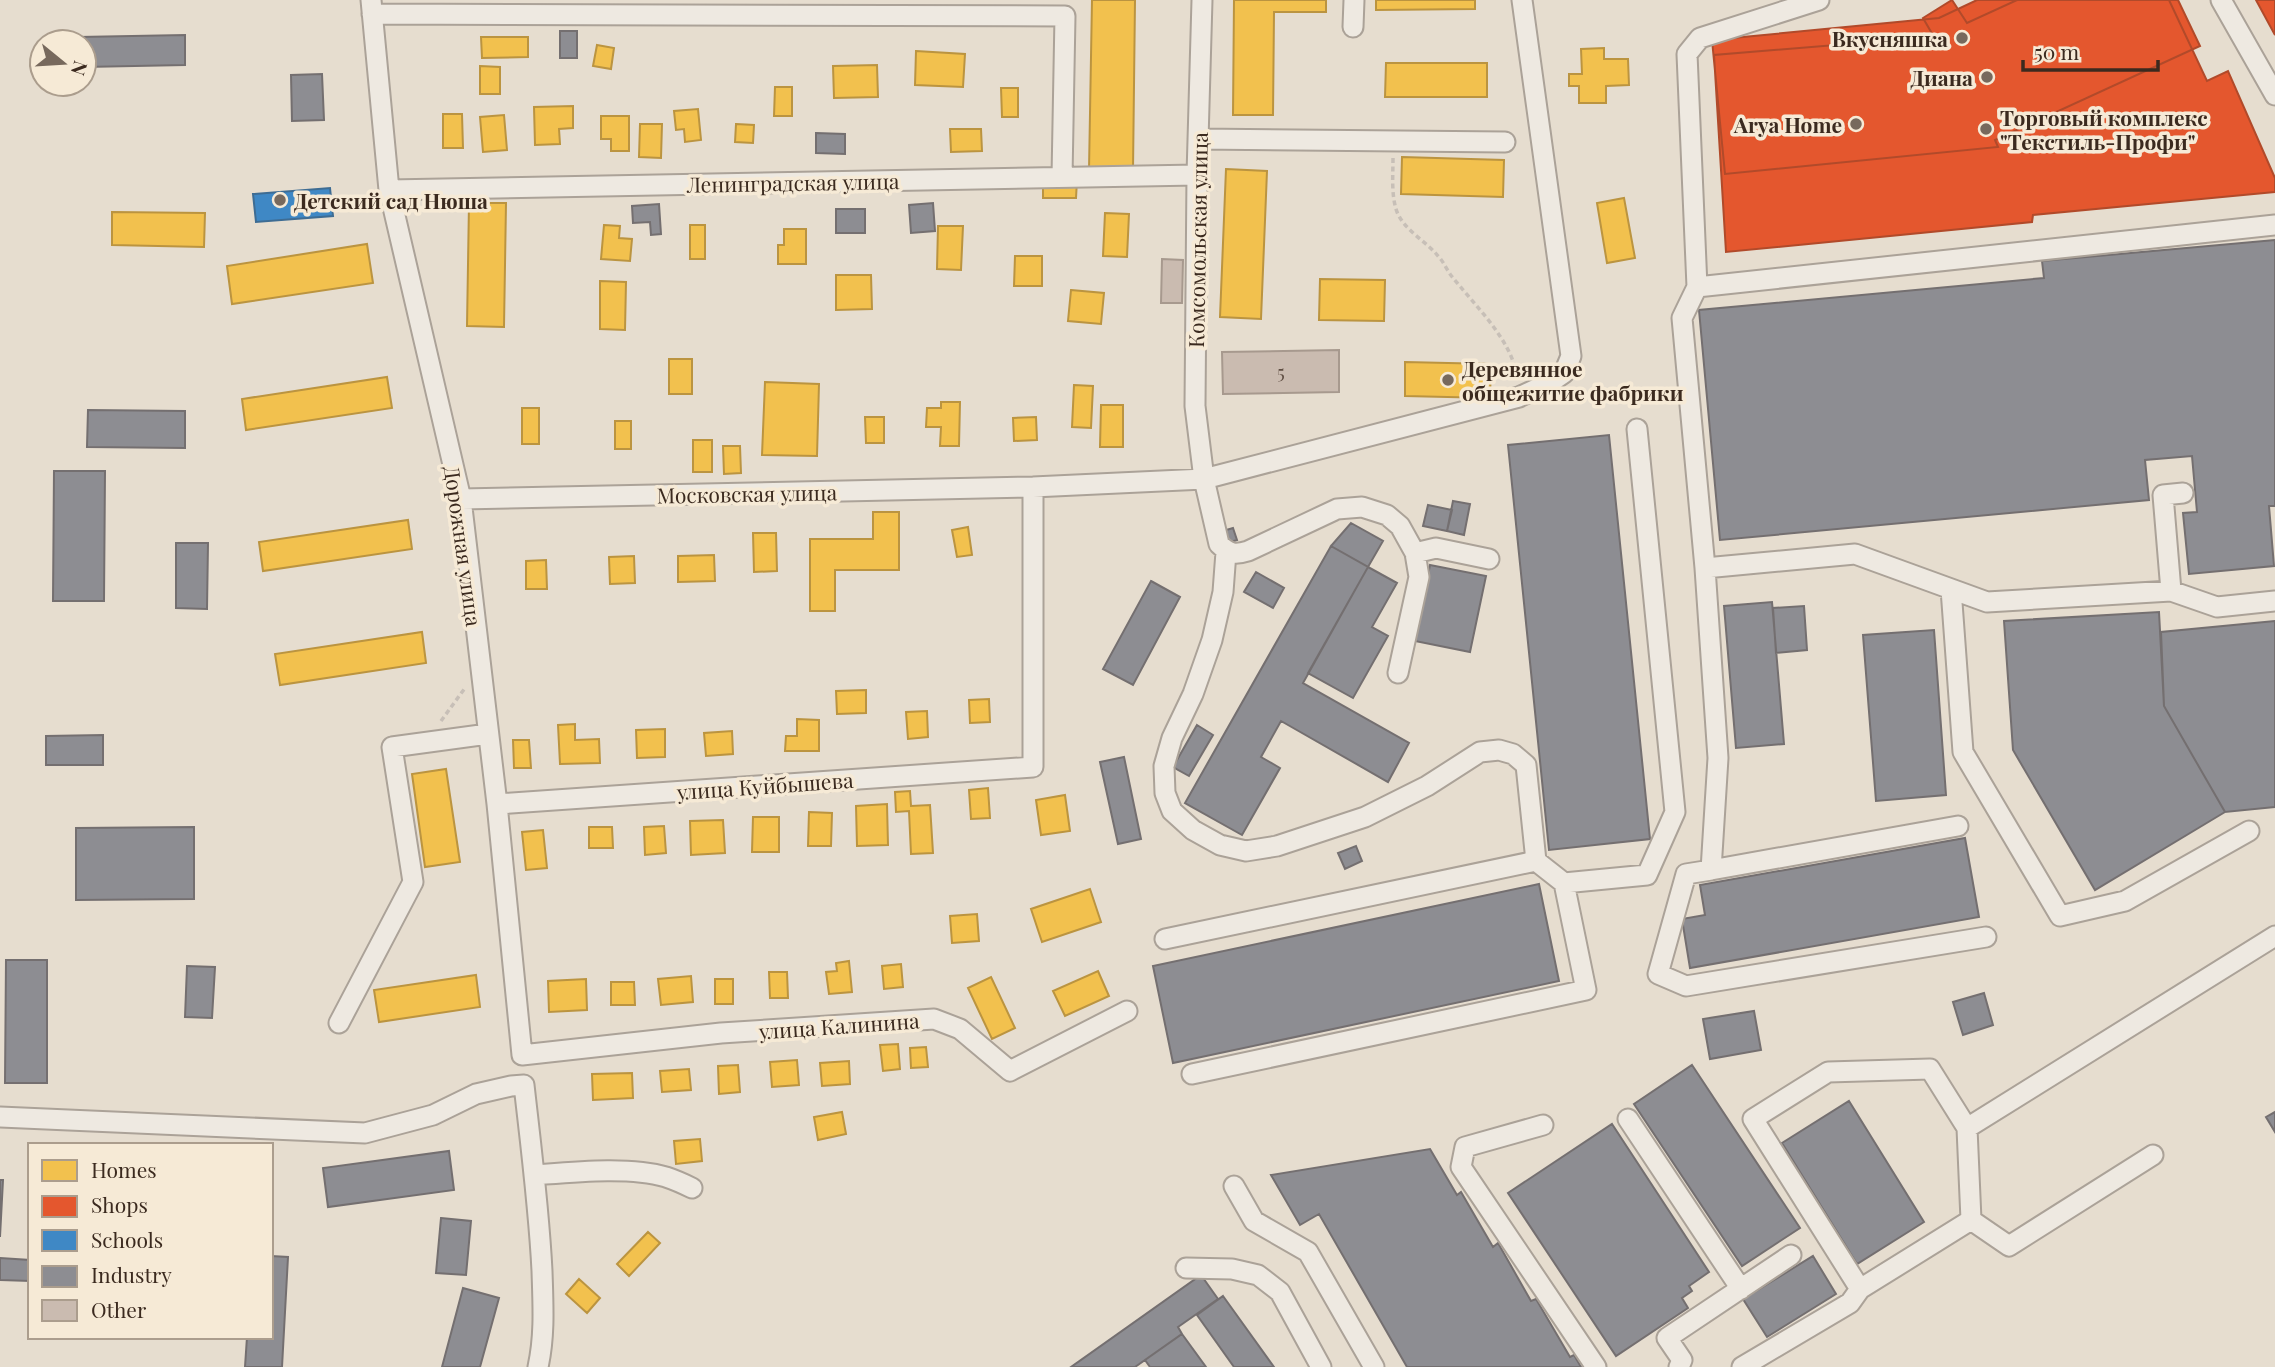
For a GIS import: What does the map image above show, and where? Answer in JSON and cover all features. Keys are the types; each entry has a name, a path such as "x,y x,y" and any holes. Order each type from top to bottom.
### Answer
{"street":[{"name":"Комсомольская улица","path":"1202,0 1195,406 1204,479 1219,544 1226,552"},
{"path":"1353,27 1354,0"},
{"name":"Московская улица","path":"461,499 1033,486 1204,479 1551,382 1564,373 1571,356 1522,0"},
{"path":"1711,870 1718,758 1705,568 1682,318 1697,287 1687,54 1700,38 1819,0"},
{"path":"2221,0 2275,95"},
{"path":"371,7 789,8 1066,16 1062,177"},
{"name":"Дорожная улица","path":"371,7 389,190 461,499 497,804 522,1055"},
{"path":"1198,139 1505,142"},
{"name":"Ленинградская улица","path":"389,190 1197,175"},
{"path":"1697,287 2275,225"},
{"path":"1564,883 1647,875 1675,812 1637,429"},
{"name":"улица Куйбышева","path":"497,804 1033,767 1033,486"},
{"path":"2171,591 2162,495 2183,493"},
{"path":"1192,1074 1586,990 1564,883 1536,860 1526,765 1513,754 1499,750 1480,752 1427,786 1365,817 1278,846 1246,851 1220,845 1193,830 1172,811 1165,793 1164,766 1172,738 1193,694 1212,640 1223,592 1226,552 1236,554 1248,551 1337,509 1362,507 1387,515 1400,526 1415,553 1419,577 1398,673"},
{"path":"1415,553 1436,548 1489,559"},
{"path":"1705,568 1855,554 1987,602 2171,591 2217,607 2275,601"},
{"path":"1951,589 1963,752 2060,916 2125,901 2249,831"},
{"path":"339,1023 413,882 392,747 488,734"},
{"path":"1958,826 1686,874 1658,974 1686,986 1986,937"},
{"path":"1166,939 1536,860"},
{"path":"1968,1128 2275,936"},
{"name":"улица Калинина","path":"522,1055 721,1032 934,1019 960,1029 1010,1070 1127,1011"},
{"path":"1860,1290 1753,1119 1828,1072 1930,1069 1968,1128 1971,1220"},
{"path":"0,1117 365,1133 433,1115 476,1094 524,1085 540,1242 544,1313 538,1367"},
{"path":"1628,1119 1741,1289"},
{"path":"1543,1125 1465,1147 1461,1167 1596,1367"},
{"path":"1971,1220 2008,1246 2153,1155"},
{"path":"534,1175 589,1171 640,1173 666,1177 692,1188"},
{"path":"1234,1186 1254,1221 1307,1252 1374,1367"},
{"path":"1742,1367 1850,1303 1860,1290 1971,1220"},
{"path":"1679,1367 1682,1360 1667,1338 1791,1255"},
{"path":"1186,1268 1232,1269 1258,1275 1280,1292 1321,1367"}],"path":[{"path":"1393,141 1392,193 1398,214 1439,257 1447,271 1497,333 1513,360 1518,392"},
{"path":"425,743 471,679"}],"building: Homes":[{"path":"1092,0 1135,0 1133,170 1089,170"},
{"path":"1234,0 1326,0 1326,12 1274,12 1273,115 1233,115"},
{"path":"1376,0 1475,0 1475,9 1376,10"},
{"path":"481,37 528,37 528,57 482,58"},
{"path":"597,45 614,48 611,69 593,66"},
{"path":"1604,48 1604,59 1628,59 1629,85 1606,86 1606,103 1579,103 1579,86 1569,86 1569,74 1582,74 1581,49"},
{"path":"916,51 965,54 963,87 915,85"},
{"path":"1386,63 1487,63 1487,97 1385,97"},
{"path":"877,65 878,97 834,98 833,66"},
{"path":"480,66 500,67 500,94 480,94"},
{"path":"775,87 792,87 792,116 774,116"},
{"path":"1001,88 1018,88 1018,117 1002,117"},
{"path":"573,106 573,128 559,129 560,144 535,145 534,107"},
{"path":"698,109 701,140 685,142 684,129 676,130 674,111"},
{"path":"443,114 462,114 463,148 443,148"},
{"path":"504,115 507,150 483,152 480,117"},
{"path":"601,116 629,116 629,151 611,151 611,139 601,139"},
{"path":"640,124 662,124 661,158 639,157"},
{"path":"736,124 754,125 753,143 735,142"},
{"path":"950,129 981,129 982,151 951,152"},
{"path":"1402,157 1504,160 1503,197 1401,194"},
{"path":"1226,169 1267,171 1261,319 1220,317"},
{"path":"1043,180 1077,180 1076,198 1043,198"},
{"path":"1624,198 1635,258 1607,263 1597,203"},
{"path":"469,203 506,203 504,327 467,326"},
{"path":"112,212 205,213 204,247 112,245"},
{"path":"1105,213 1129,214 1127,257 1103,256"},
{"path":"604,225 620,226 619,238 632,239 630,261 601,259"},
{"path":"690,225 705,225 705,259 690,259"},
{"path":"938,226 963,226 961,270 937,269"},
{"path":"784,229 806,229 806,264 778,264 778,245 784,245"},
{"path":"367,244 373,283 232,304 227,266"},
{"path":"1015,256 1042,256 1042,286 1014,286"},
{"path":"836,275 871,275 872,309 836,310"},
{"path":"1320,279 1385,280 1384,321 1319,320"},
{"path":"600,281 626,282 625,330 600,329"},
{"path":"1071,290 1104,293 1101,324 1068,321"},
{"path":"669,359 692,359 692,394 669,394"},
{"name":"Деревянное общежитие фабрики","path":"1405,362 1491,364 1490,398 1405,396"},
{"path":"387,377 392,408 246,430 242,399"},
{"path":"765,382 819,384 817,456 762,455"},
{"path":"1074,385 1093,386 1091,428 1072,427"},
{"path":"941,402 960,402 959,446 940,446 941,427 926,427 927,408 941,408"},
{"path":"1101,405 1123,405 1123,447 1100,447"},
{"path":"522,408 539,408 539,444 522,444"},
{"path":"865,417 884,417 884,443 866,443"},
{"path":"1036,417 1037,440 1014,441 1013,418"},
{"path":"615,421 631,421 631,449 615,449"},
{"path":"693,440 712,440 712,472 693,472"},
{"path":"723,446 740,446 741,473 724,474"},
{"path":"873,512 899,512 899,570 835,570 835,611 810,611 810,539 873,539"},
{"path":"408,520 412,549 263,571 259,542"},
{"path":"968,527 972,555 957,557 952,530"},
{"path":"753,533 776,533 777,571 754,572"},
{"path":"714,555 715,581 678,582 678,556"},
{"path":"634,556 635,583 610,584 609,557"},
{"path":"546,560 547,589 526,589 526,561"},
{"path":"422,632 426,663 280,685 275,654"},
{"path":"866,690 866,713 837,714 836,691"},
{"path":"989,699 990,722 970,723 969,700"},
{"path":"927,711 928,737 908,739 906,712"},
{"path":"797,719 819,720 819,751 785,751 786,736 797,736"},
{"path":"575,724 575,740 599,739 600,763 560,764 558,725"},
{"path":"665,729 665,757 637,758 636,730"},
{"path":"732,731 733,754 706,756 704,733"},
{"path":"513,740 529,740 531,768 514,768"},
{"path":"446,769 460,862 425,867 412,774"},
{"path":"988,788 990,818 971,819 969,790"},
{"path":"910,791 911,806 930,805 933,853 911,854 909,811 896,812 895,792"},
{"path":"1065,795 1070,831 1041,835 1036,800"},
{"path":"887,804 888,845 857,846 856,806"},
{"path":"809,812 832,813 831,846 808,846"},
{"path":"753,817 779,817 779,852 752,852"},
{"path":"723,820 725,853 691,855 690,821"},
{"path":"664,826 666,853 645,855 644,827"},
{"path":"589,827 612,827 613,848 589,848"},
{"path":"543,830 547,868 526,870 522,832"},
{"path":"1090,889 1101,922 1042,942 1031,909"},
{"path":"977,914 979,941 952,943 950,916"},
{"path":"849,961 852,992 829,994 826,972 837,971 836,963"},
{"path":"901,964 903,987 884,989 882,966"},
{"path":"1098,971 1109,996 1065,1016 1053,991"},
{"path":"769,972 787,972 788,998 770,998"},
{"path":"476,975 480,1007 379,1022 374,990"},
{"path":"691,976 693,1002 661,1005 658,979"},
{"path":"991,977 1015,1028 992,1039 968,988"},
{"path":"586,979 587,1010 549,1012 548,981"},
{"path":"715,979 733,979 733,1004 715,1004"},
{"path":"611,982 634,982 635,1005 611,1005"},
{"path":"898,1044 900,1069 883,1071 880,1045"},
{"path":"926,1047 928,1067 911,1068 910,1048"},
{"path":"797,1060 799,1085 772,1087 770,1062"},
{"path":"849,1061 850,1084 822,1086 820,1063"},
{"path":"738,1065 740,1092 719,1094 718,1066"},
{"path":"689,1069 691,1090 662,1092 660,1071"},
{"path":"632,1073 633,1098 593,1100 592,1074"},
{"path":"842,1112 846,1134 818,1140 814,1117"},
{"path":"700,1139 702,1161 676,1164 674,1141"},
{"path":"648,1232 660,1243 629,1276 617,1264"},
{"path":"579,1279 600,1298 587,1313 566,1294"}],"building: Shops":[{"name":"Торговый комплекс \"Текстиль-Профи\"","path":"1952,0 1967,23 2017,0 2169,0 2207,81 2228,71 2275,178 2275,192 2033,215 2032,222 1726,252 1714,55 1934,37 1923,18"},
{"path":"1977,0 2178,0 2200,46 1995,140 1998,147 1725,174 1712,40 1939,18"},
{"path":"2256,0 2275,0 2275,35"}],"building: Schools":[{"path":"330,188 333,216 256,222 253,194"}],"building: Industry":[{"path":"560,31 577,31 577,58 560,58"},
{"path":"185,35 185,65 98,67 98,37"},
{"path":"322,74 324,120 292,121 291,75"},
{"path":"816,133 845,134 845,154 816,153"},
{"path":"933,203 935,231 911,233 909,205"},
{"path":"659,204 661,234 651,235 650,222 633,223 632,206"},
{"path":"836,209 865,209 865,233 836,233"},
{"path":"2275,240 2275,506 2269,506 2274,566 2189,574 2183,513 2197,512 2192,456 2145,460 2149,500 1720,540 1699,310 2044,278 2042,261"},
{"path":"88,410 185,411 185,448 87,447"},
{"path":"1609,435 1650,839 1549,850 1508,445"},
{"path":"54,471 105,471 104,601 53,601"},
{"path":"1453,501 1470,504 1464,535 1447,531"},
{"path":"1428,505 1452,510 1447,531 1423,526"},
{"path":"1351,523 1383,541 1368,567 1331,546"},
{"path":"1233,528 1237,540 1227,543 1223,531"},
{"path":"176,543 208,543 207,609 176,608"},
{"path":"1331,546 1368,567 1303,683 1409,743 1388,782 1281,721 1261,757 1280,768 1242,835 1185,803"},
{"path":"1430,565 1486,576 1470,652 1415,641"},
{"path":"1368,567 1397,583 1372,627 1388,636 1353,698 1308,673"},
{"path":"1256,572 1284,588 1273,608 1244,592"},
{"path":"1151,581 1180,597 1133,685 1103,669"},
{"path":"1772,602 1784,744 1736,748 1724,606"},
{"path":"1804,606 1807,650 1776,653 1773,608"},
{"path":"2159,612 2164,706 2225,812 2095,890 2013,750 2004,621"},
{"path":"2275,621 2275,807 2225,812 2164,706 2161,632"},
{"path":"1934,630 1946,795 1876,801 1863,635"},
{"path":"1197,725 1213,735 1189,776 1173,767"},
{"path":"103,735 103,765 46,765 46,736"},
{"path":"1124,757 1141,839 1118,844 1100,762"},
{"path":"194,827 194,899 76,900 76,828"},
{"path":"1965,838 1979,917 1690,968 1682,919 1705,915 1700,885"},
{"path":"1356,846 1362,861 1345,869 1338,853"},
{"path":"1539,884 1559,981 1173,1063 1153,966"},
{"path":"6,960 47,960 47,1083 5,1083"},
{"path":"187,966 215,967 212,1018 185,1017"},
{"path":"1984,993 1993,1025 1963,1035 1953,1002"},
{"path":"1754,1011 1761,1050 1710,1059 1703,1019"},
{"path":"1692,1065 1800,1228 1742,1266 1634,1104"},
{"path":"1849,1101 1924,1222 1857,1264 1782,1143"},
{"path":"2275,1112 2275,1132 2266,1117"},
{"path":"1612,1124 1709,1272 1689,1286 1692,1291 1682,1298 1688,1308 1616,1356 1508,1193"},
{"path":"1430,1149 1457,1195 1461,1192 1493,1247 1498,1243 1531,1301 1536,1299 1570,1357 1574,1355 1581,1367 1407,1367 1319,1214 1300,1225 1271,1175"},
{"path":"449,1151 454,1190 328,1207 323,1168"},
{"path":"0,1180 3,1180 0,1237"},
{"path":"441,1218 471,1221 466,1275 436,1273"},
{"path":"273,1256 288,1257 282,1367 245,1367 247,1339 273,1339"},
{"path":"1813,1256 1836,1294 1767,1337 1743,1299"},
{"path":"0,1258 28,1260 28,1281 0,1280"},
{"path":"1201,1275 1218,1299 1178,1327 1182,1334 1135,1367 1071,1367"},
{"path":"463,1288 499,1298 480,1367 442,1367"},
{"path":"1223,1296 1274,1367 1234,1367 1197,1315"},
{"path":"1182,1334 1206,1367 1150,1367 1145,1360"}],"building: Other":[{"path":"1162,259 1183,260 1182,303 1161,303"},
{"path":"1339,350 1339,392 1223,394 1222,352"}],"place":[{"name":"Вкусняшка","path":"1962,38"},
{"name":"Диана","path":"1987,77"},
{"name":"Arya Home","path":"1856,124"},
{"name":"Торговый комплекс \"Текстиль-Профи\"","path":"1986,129"},
{"name":"Детский сад Нюша","path":"280,200"},
{"name":"Деревянное общежитие фабрики","path":"1448,380"}]}
